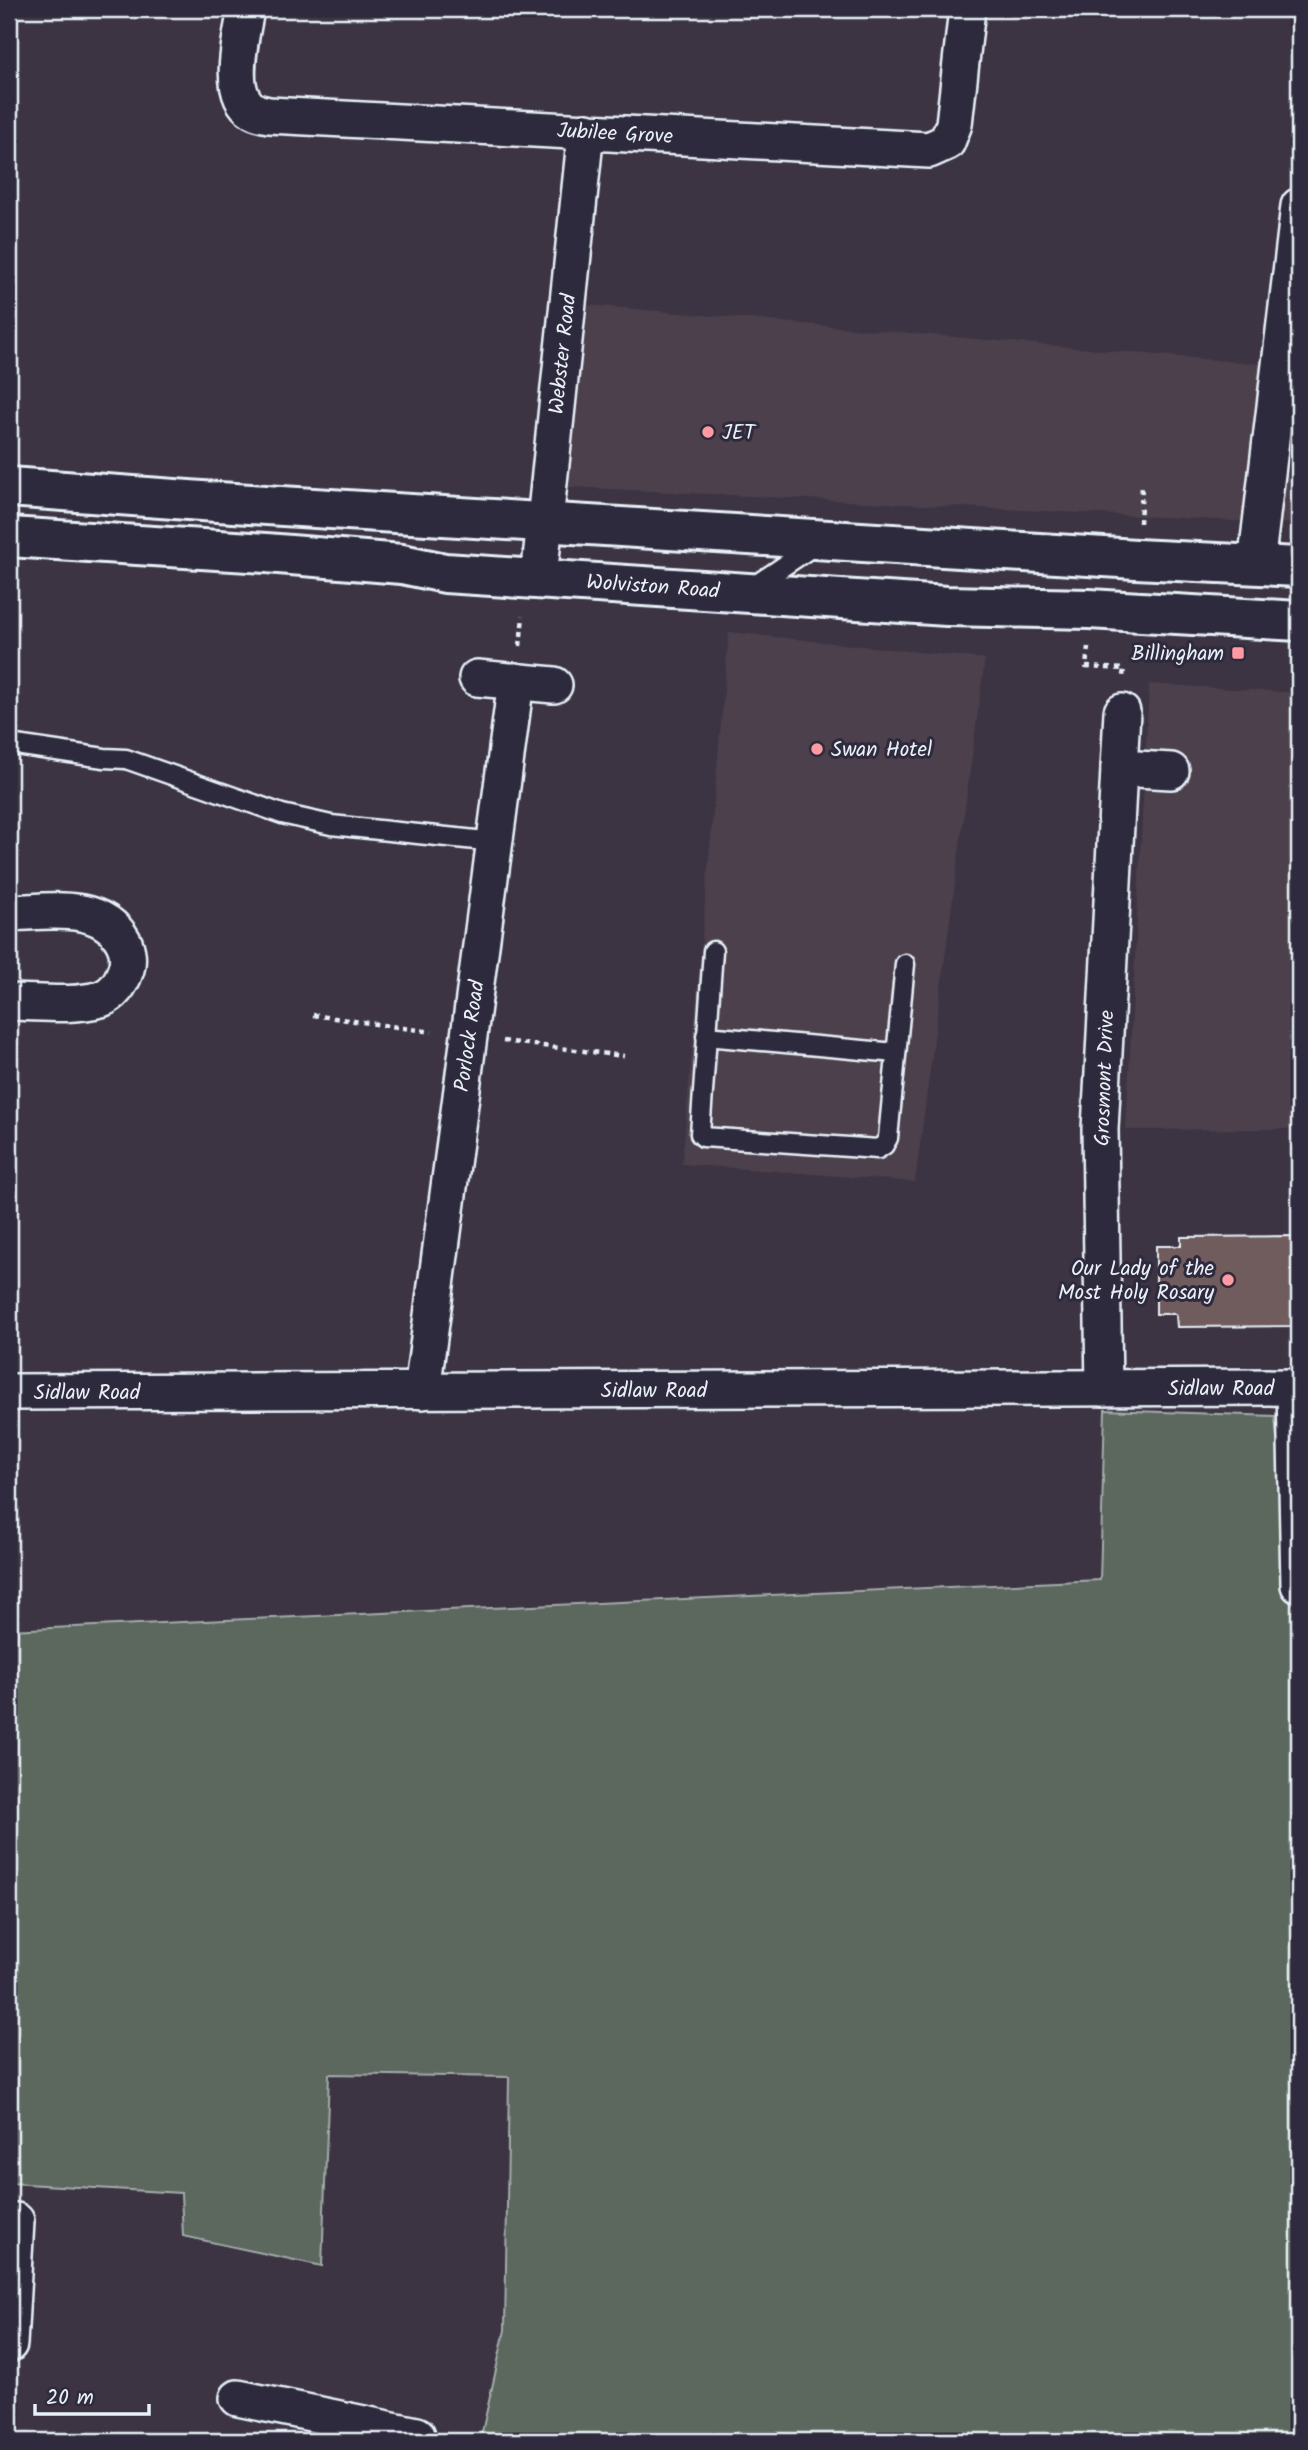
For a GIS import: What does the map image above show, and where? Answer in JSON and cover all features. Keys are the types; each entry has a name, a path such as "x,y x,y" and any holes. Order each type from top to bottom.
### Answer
{"street":[{"name":"Jubilee Grove","path":"246,9 236,74 241,96 253,110 270,115 929,150 947,142 954,124 967,9"},
{"name":"Webster Road","path":"533,577 544,522 586,131"},
{"path":"1251,619 1299,206"},
{"path":"9,487 824,540 1299,566"},
{"name":"Wolviston Road","path":"9,537 266,552 402,564 445,573 743,593 947,606 1089,609 1299,621"},
{"path":"477,678 554,685"},
{"name":"Porlock Road","path":"422,1391 516,681"},
{"name":"Grosmont Drive","path":"1104,1388 1100,1129 1122,712"},
{"path":"1119,768 1171,771"},
{"path":"9,913 79,912 99,917 115,928 125,944 128,964 121,984 104,998 78,1003 9,1002"},
{"path":"1297,1387 1299,1585"},
{"name":"Sidlaw Road","path":"9,1392 1297,1387"},
{"path":"9,2340 16,2221"},
{"path":"238,2399 314,2428 417,2435"}],"lane":[{"path":"743,593 824,540"},
{"path":"9,744 104,758 126,758 282,814 331,825 495,842"},
{"path":"713,951 698,1131 704,1137 878,1149 888,1138 905,964"},
{"path":"706,1036 896,1053"}],"path":[{"path":"516,681 533,577"},
{"path":"1086,667 1124,669"}],"shaded area":[{"path":"555,302 1273,365 1297,524 531,485"},
{"path":"729,632 985,659 915,1182 682,1164"},
{"path":"1149,684 1299,693 1299,1129 1126,1130"},
{"path":"1105,1410 1275,1416 1289,1587 1299,1628 1299,2441 480,2441 505,2330 509,2077 329,2074 322,2266 183,2236 181,2193 9,2183 9,1630 1100,1580"}],"building":[{"name":"Our Lady of the Most Holy Rosary","path":"1299,1236 1299,1326 1177,1327 1176,1314 1156,1314 1156,1246 1181,1246 1181,1237"}],"place":[{"name":"JET","path":"708,432"},
{"name":"Billingham","path":"1238,653"},
{"name":"Swan Hotel","path":"817,749"},
{"name":"Our Lady of the Most Holy Rosary","path":"1228,1280"}]}
